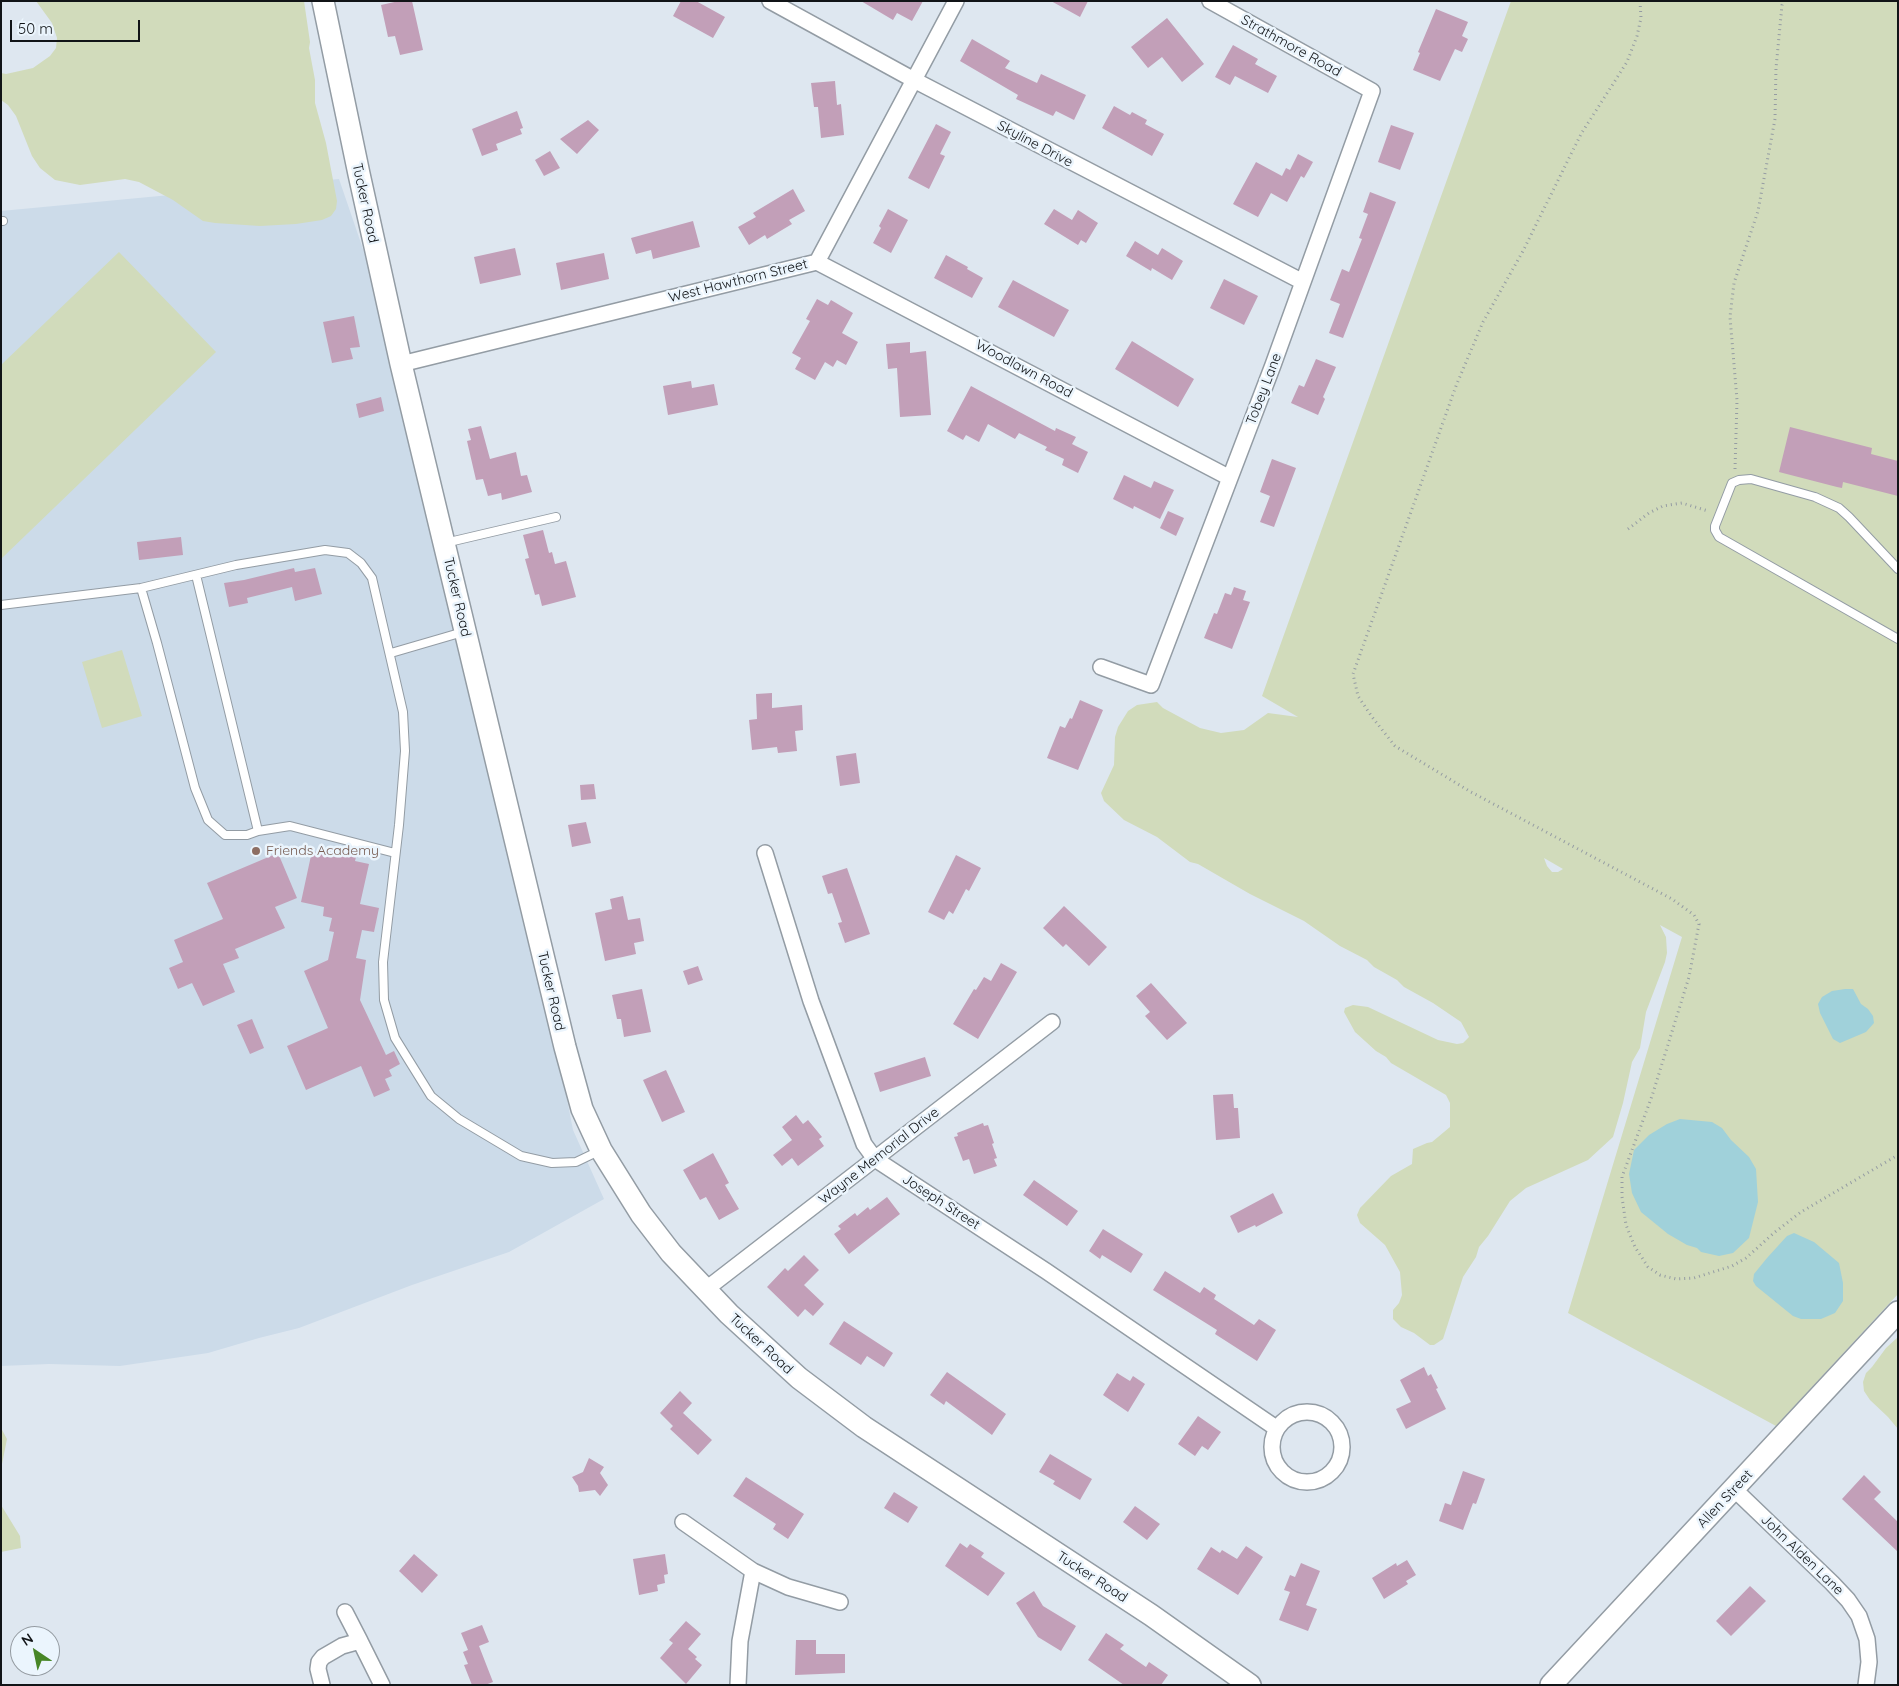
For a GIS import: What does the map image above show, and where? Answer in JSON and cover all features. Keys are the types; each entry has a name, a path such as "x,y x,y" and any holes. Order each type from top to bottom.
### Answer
{"main road":[{"name":"Tucker Road","path":"323,1 401,364 569,1066 582,1109 614,1174 656,1234 705,1290 799,1378 839,1410 1151,1615 1250,1685"},
{"name":"Allen Street","path":"1551,1685 1898,1312"}],"street":[{"name":"Skyline Drive","path":"770,1 914,80 1303,282"},
{"name":"West Hawthorn Street","path":"401,364 818,262 956,1"},
{"name":"Strathmore Road","path":"1210,1 1372,91"},
{"name":"Tobey Lane","path":"1102,667 1151,685 1303,282 1372,91"},
{"name":"Woodlawn Road","path":"818,262 1230,478"},
{"name":"Joseph Street","path":"765,853 811,1001 864,1144 875,1159 1046,1271 1276,1428"},
{"name":"Wayne Memorial Drive","path":"705,1290 1052,1022"},
{"path":"1313,1411 1326,1416 1336,1426 1342,1439 1342,1453 1337,1466 1327,1476 1314,1482 1300,1482 1287,1477 1277,1467 1272,1454 1271,1440 1276,1428 1286,1417 1299,1412 1313,1411"},
{"name":"John Alden Lane","path":"1734,1489 1832,1583 1848,1600 1859,1616 1867,1639 1869,1662 1866,1685"},
{"path":"683,1522 753,1571 788,1587 840,1602"},
{"path":"738,1685 740,1641 753,1571"},
{"path":"345,1612 382,1685"},
{"path":"322,1685 318,1669 323,1657 342,1646 360,1641"}],"lane":[{"path":"1898,569 1850,517 1839,508 1815,497 1751,479 1738,480 1730,487 1714,530 1719,537 1898,639"},
{"path":"445,543 556,517"},
{"path":"1,605 141,588 236,565 326,550 348,553 361,563 372,578 404,712 406,751 383,962 384,1000 395,1038 431,1096 458,1119 521,1156 552,1163 576,1162 601,1150"},
{"path":"196,575 258,830"},
{"path":"141,588 195,788 208,820 225,835 248,835 258,830 290,826 395,853"},
{"path":"391,653 465,631"}],"path":[{"path":"1640,1 1641,18 1637,36 1627,62 1581,134 1524,251 1483,322 1456,386 1353,674 1358,696 1395,746 1471,792 1672,899 1694,915 1699,924 1686,986 1652,1096 1622,1177 1622,1197 1626,1226 1635,1247 1648,1267 1660,1275 1676,1279 1694,1278 1732,1266 1746,1258 1801,1212 1898,1155"},
{"path":"1738,480 1734,467 1737,400 1730,317 1734,283 1758,211 1774,119 1776,68 1782,5 1784,1"},
{"path":"1628,530 1649,513 1663,506 1674,504 1682,503 1719,515"}],"shaded area":[{"name":"Friends Academy","path":"339,179 364,252 408,400 551,1018 573,1130 604,1199 509,1252 412,1285 299,1328 208,1353 120,1366 49,1364 1,1366 1,211"}],"green space":[{"path":"36,1 304,1 310,42 309,48 315,80 315,103 326,143 337,201 336,209 331,216 322,220 296,224 260,226 215,223 203,221 173,200 139,182 125,179 80,185 55,180 40,168 32,156 16,116 8,105 1,100 1,73 6,74 33,68 50,56 56,48 57,38 52,23"},
{"path":"1511,1 1898,1 1898,1294 1776,1426 1568,1313 1682,937 1660,925 1666,937 1667,953 1646,1012 1640,1048 1632,1062 1613,1137 1588,1160 1526,1188 1510,1201 1479,1247 1476,1257 1463,1277 1443,1339 1434,1345 1430,1345 1414,1333 1401,1327 1393,1319 1393,1310 1399,1303 1402,1295 1400,1272 1385,1245 1360,1223 1357,1215 1360,1208 1391,1176 1412,1164 1413,1149 1432,1142 1450,1127 1450,1103 1446,1095 1391,1063 1386,1057 1376,1051 1355,1032 1344,1012 1345,1008 1353,1005 1368,1007 1438,1040 1457,1044 1463,1043 1469,1037 1461,1022 1433,1003 1404,987 1397,980 1374,967 1367,960 1340,946 1304,921 1250,894 1198,864 1190,862 1157,837 1124,820 1104,801 1101,793 1114,765 1115,737 1118,727 1128,711 1137,705 1157,702 1163,708 1200,728 1221,733 1244,730 1268,713 1298,717 1262,696","holes":["1544,858 1563,869 1558,872 1552,872"]},
{"path":"119,252 216,352 1,559 1,365"},
{"path":"122,650 142,716 102,728 82,662"},
{"path":"1898,1337 1898,1429 1870,1400 1864,1391 1863,1382 1866,1373 1886,1348"},
{"path":"1,1428 7,1439 1,1469"},
{"path":"1,1505 20,1536 21,1548 1,1552"}],"water":[{"path":"1853,989 1861,1004 1873,1016 1874,1023 1866,1032 1840,1043 1833,1039 1820,1013 1818,1004 1822,997 1832,991"},
{"path":"1680,1119 1712,1122 1722,1128 1731,1140 1749,1157 1756,1169 1758,1202 1749,1238 1733,1253 1719,1256 1701,1252 1697,1248 1687,1245 1668,1234 1641,1212 1632,1193 1629,1174 1634,1150 1649,1135 1667,1124"},
{"path":"1794,1233 1814,1242 1839,1263 1843,1283 1843,1301 1835,1313 1821,1319 1801,1319 1793,1316 1756,1286 1753,1281 1754,1274 1767,1258 1787,1236"}],"building":[{"path":"399,1 412,1 423,50 400,55 395,36 388,37 381,5"},
{"path":"681,1 696,1 725,17 713,38 673,16"},
{"path":"861,1 923,1 912,21 897,13 893,20"},
{"path":"1051,1 1088,1 1080,17"},
{"path":"1436,9 1468,22 1462,36 1468,39 1462,52 1455,49 1440,81 1413,70 1420,53 1418,52"},
{"path":"1167,18 1204,64 1182,82 1162,57 1148,68 1131,47"},
{"path":"972,39 1010,61 1005,68 1037,83 1041,74 1086,95 1074,120 1056,111 1053,116 1016,99 1018,95 960,61"},
{"path":"1233,45 1258,59 1255,64 1277,76 1268,93 1235,76 1230,85 1215,77"},
{"path":"835,81 837,105 841,104 844,135 821,138 818,107 814,107 811,83"},
{"path":"1114,106 1130,115 1132,112 1147,120 1145,124 1164,134 1152,156 1102,128"},
{"path":"517,111 523,128 520,129 522,134 496,144 498,150 482,156 472,129"},
{"path":"588,120 599,130 577,154 560,139"},
{"path":"936,124 951,132 940,154 945,156 929,189 908,178"},
{"path":"1391,125 1414,133 1400,170 1378,162"},
{"path":"550,151 560,168 544,176 535,160"},
{"path":"1298,154 1313,162 1304,178 1301,176 1287,202 1271,193 1258,217 1233,204 1256,162 1282,176 1286,168 1290,170"},
{"path":"793,189 805,211 789,220 792,224 767,239 765,235 749,245 738,227 756,217 753,213"},
{"path":"1370,192 1396,202 1343,338 1329,333 1340,304 1330,300 1342,269 1349,272 1362,239 1359,238 1368,214 1363,212"},
{"path":"888,209 908,220 891,253 873,243"},
{"path":"1054,209 1072,220 1078,210 1098,223 1086,243 1081,240 1078,245 1044,224"},
{"path":"693,221 700,247 653,259 651,250 636,254 631,238"},
{"path":"1135,241 1158,255 1162,248 1183,261 1172,280 1152,268 1151,271 1126,256"},
{"path":"515,248 521,275 480,284 474,257"},
{"path":"604,253 609,279 561,290 556,263"},
{"path":"946,255 983,278 972,298 934,278"},
{"path":"1224,279 1258,296 1244,325 1210,308"},
{"path":"1013,280 1069,310 1054,337 998,307"},
{"path":"817,299 828,305 831,300 853,313 842,333 858,342 846,365 837,360 833,367 825,362 815,380 795,369 801,358 792,353 810,321 806,319"},
{"path":"354,316 360,347 350,348 353,359 332,363 323,322"},
{"path":"1132,341 1194,379 1178,407 1115,369"},
{"path":"910,342 910,353 926,351 931,415 900,417 897,368 888,369 886,344"},
{"path":"1316,359 1336,367 1323,397 1325,399 1318,415 1291,403 1299,385 1304,387"},
{"path":"691,381 692,388 714,384 718,405 668,415 663,386"},
{"path":"971,386 1055,431 1056,428 1076,437 1072,444 1088,452 1078,473 1062,465 1064,459 1045,450 1047,447 1019,433 1015,439 988,424 979,442 966,435 963,440 947,431"},
{"path":"381,397 384,411 359,418 356,404"},
{"path":"481,426 490,459 516,452 521,476 527,475 532,492 502,500 501,493 488,496 483,479 476,480 467,441 471,440 468,429"},
{"path":"1790,427 1872,448 1871,454 1898,461 1898,496 1843,482 1842,488 1837,487 1779,472"},
{"path":"1272,459 1296,468 1274,527 1260,522 1270,496 1260,492"},
{"path":"1124,475 1151,488 1154,481 1174,490 1160,519 1134,506 1133,509 1113,499"},
{"path":"1168,511 1184,518 1176,536 1160,528"},
{"path":"543,530 549,553 552,552 555,564 566,561 576,597 542,606 539,594 535,595 525,559 529,558 523,535"},
{"path":"181,537 183,555 139,560 137,542"},
{"path":"294,568 295,572 315,568 322,594 295,601 292,587 247,598 248,603 229,607 224,583"},
{"path":"1234,587 1246,591 1243,600 1250,602 1232,649 1204,638 1214,613 1217,614 1225,593 1231,595"},
{"path":"772,693 772,708 802,705 803,730 795,731 797,751 778,753 777,747 752,750 749,720 757,719 756,694"},
{"path":"1080,700 1103,710 1078,770 1047,758 1060,726 1065,728 1070,718 1072,719"},
{"path":"856,753 860,783 840,786 836,756"},
{"path":"594,784 596,799 581,800 580,785"},
{"path":"586,822 591,843 572,847 568,825"},
{"path":"327,850 356,857 355,861 369,864 360,904 379,908 374,932 362,930 356,958 366,960 360,1000 386,1055 394,1051 400,1064 389,1070 392,1076 385,1079 390,1090 374,1097 361,1066 306,1090 287,1046 328,1028 304,971 328,960 334,932 329,931 332,918 323,916 324,907 301,902 312,851 326,854"},
{"path":"278,853 297,898 275,907 285,928 235,949 239,958 223,964 235,992 203,1006 192,983 178,989 169,968 183,962 174,940 223,919 207,883"},
{"path":"956,855 981,868 969,891 966,889 953,914 949,911 944,920 928,912"},
{"path":"847,868 870,934 845,943 838,923 842,922 832,893 828,894 822,876"},
{"path":"623,896 628,920 640,918 644,941 634,943 636,954 605,961 595,913 612,909 610,899"},
{"path":"1064,906 1107,947 1089,966 1066,944 1063,947 1043,928"},
{"path":"1001,963 1017,972 978,1039 953,1024 974,989 976,990 984,977 991,981"},
{"path":"698,966 703,980 688,985 683,971"},
{"path":"1151,983 1187,1023 1167,1040 1145,1016 1150,1012 1136,996"},
{"path":"642,989 651,1032 624,1037 621,1019 617,1019 612,995"},
{"path":"252,1019 264,1048 250,1054 237,1025"},
{"path":"925,1057 931,1076 880,1092 874,1073"},
{"path":"666,1070 685,1112 662,1122 643,1080"},
{"path":"1233,1094 1234,1108 1238,1108 1240,1138 1216,1140 1213,1095"},
{"path":"796,1115 803,1124 808,1120 822,1137 819,1139 824,1146 798,1166 792,1158 782,1166 773,1155 792,1140 782,1127"},
{"path":"983,1123 984,1126 988,1125 994,1143 992,1144 997,1158 994,1159 997,1166 974,1174 969,1159 963,1161 954,1137 958,1136 957,1133"},
{"path":"713,1153 729,1183 725,1185 739,1209 719,1220 706,1197 700,1200 683,1170"},
{"path":"1034,1180 1078,1211 1067,1226 1023,1195"},
{"path":"1273,1193 1283,1213 1256,1227 1255,1225 1238,1233 1230,1216"},
{"path":"887,1197 900,1214 849,1254 834,1234 841,1229 838,1226 855,1213 857,1216 868,1207 870,1210"},
{"path":"1103,1229 1143,1254 1131,1273 1102,1255 1100,1259 1089,1251"},
{"path":"804,1255 819,1270 804,1285 824,1304 813,1316 805,1309 798,1317 767,1287 785,1268 788,1271"},
{"path":"1165,1271 1200,1293 1204,1287 1216,1295 1214,1299 1254,1325 1259,1319 1276,1330 1257,1361 1215,1334 1217,1330 1153,1290"},
{"path":"844,1321 893,1353 884,1367 867,1356 861,1365 829,1344"},
{"path":"1424,1367 1428,1376 1431,1374 1446,1409 1406,1429 1396,1409 1411,1402 1400,1380"},
{"path":"947,1372 1006,1414 992,1435 946,1401 944,1405 930,1395"},
{"path":"1117,1373 1130,1381 1133,1376 1145,1384 1128,1412 1103,1395"},
{"path":"680,1391 692,1403 683,1413 712,1440 698,1455 670,1429 673,1426 660,1413"},
{"path":"1198,1416 1221,1432 1208,1450 1202,1446 1195,1456 1178,1444"},
{"path":"1050,1454 1092,1479 1080,1500 1053,1484 1055,1481 1039,1472"},
{"path":"589,1458 604,1467 600,1473 608,1485 600,1496 595,1490 579,1492 578,1486 572,1477 583,1472"},
{"path":"1463,1471 1485,1479 1476,1504 1473,1503 1463,1530 1439,1521 1445,1503 1451,1505"},
{"path":"1864,1475 1881,1492 1874,1499 1898,1522 1898,1552 1842,1499"},
{"path":"746,1477 804,1514 788,1539 773,1529 776,1524 733,1496"},
{"path":"894,1492 918,1507 908,1523 884,1508"},
{"path":"1135,1506 1160,1524 1147,1540 1123,1522"},
{"path":"960,1543 967,1548 970,1544 984,1553 981,1557 1005,1573 988,1596 945,1566"},
{"path":"1246,1546 1263,1557 1238,1595 1197,1569 1211,1547 1220,1553 1222,1550 1237,1559"},
{"path":"414,1554 438,1575 422,1593 399,1571"},
{"path":"665,1554 668,1574 664,1575 665,1583 657,1585 658,1591 639,1595 633,1559"},
{"path":"1407,1560 1416,1575 1406,1581 1408,1584 1384,1599 1372,1578 1396,1563 1397,1566"},
{"path":"1301,1563 1320,1571 1306,1605 1317,1609 1308,1631 1279,1620 1290,1592 1284,1590 1290,1575 1295,1577"},
{"path":"1750,1586 1766,1601 1731,1636 1716,1621"},
{"path":"1034,1591 1043,1606 1076,1626 1061,1651 1038,1637 1016,1603"},
{"path":"686,1621 701,1634 688,1649 697,1657 695,1659 702,1665 686,1684 660,1658 673,1643 669,1640"},
{"path":"482,1625 489,1642 479,1646 493,1682 485,1685 472,1685 464,1665 468,1664 463,1652 468,1650 461,1633"},
{"path":"1106,1633 1124,1645 1120,1649 1146,1667 1149,1662 1168,1675 1161,1685 1124,1685 1088,1660"},
{"path":"796,1640 816,1640 816,1654 845,1654 845,1673 795,1675"}],"place":[{"name":"Friends Academy","path":"256,851"}]}
